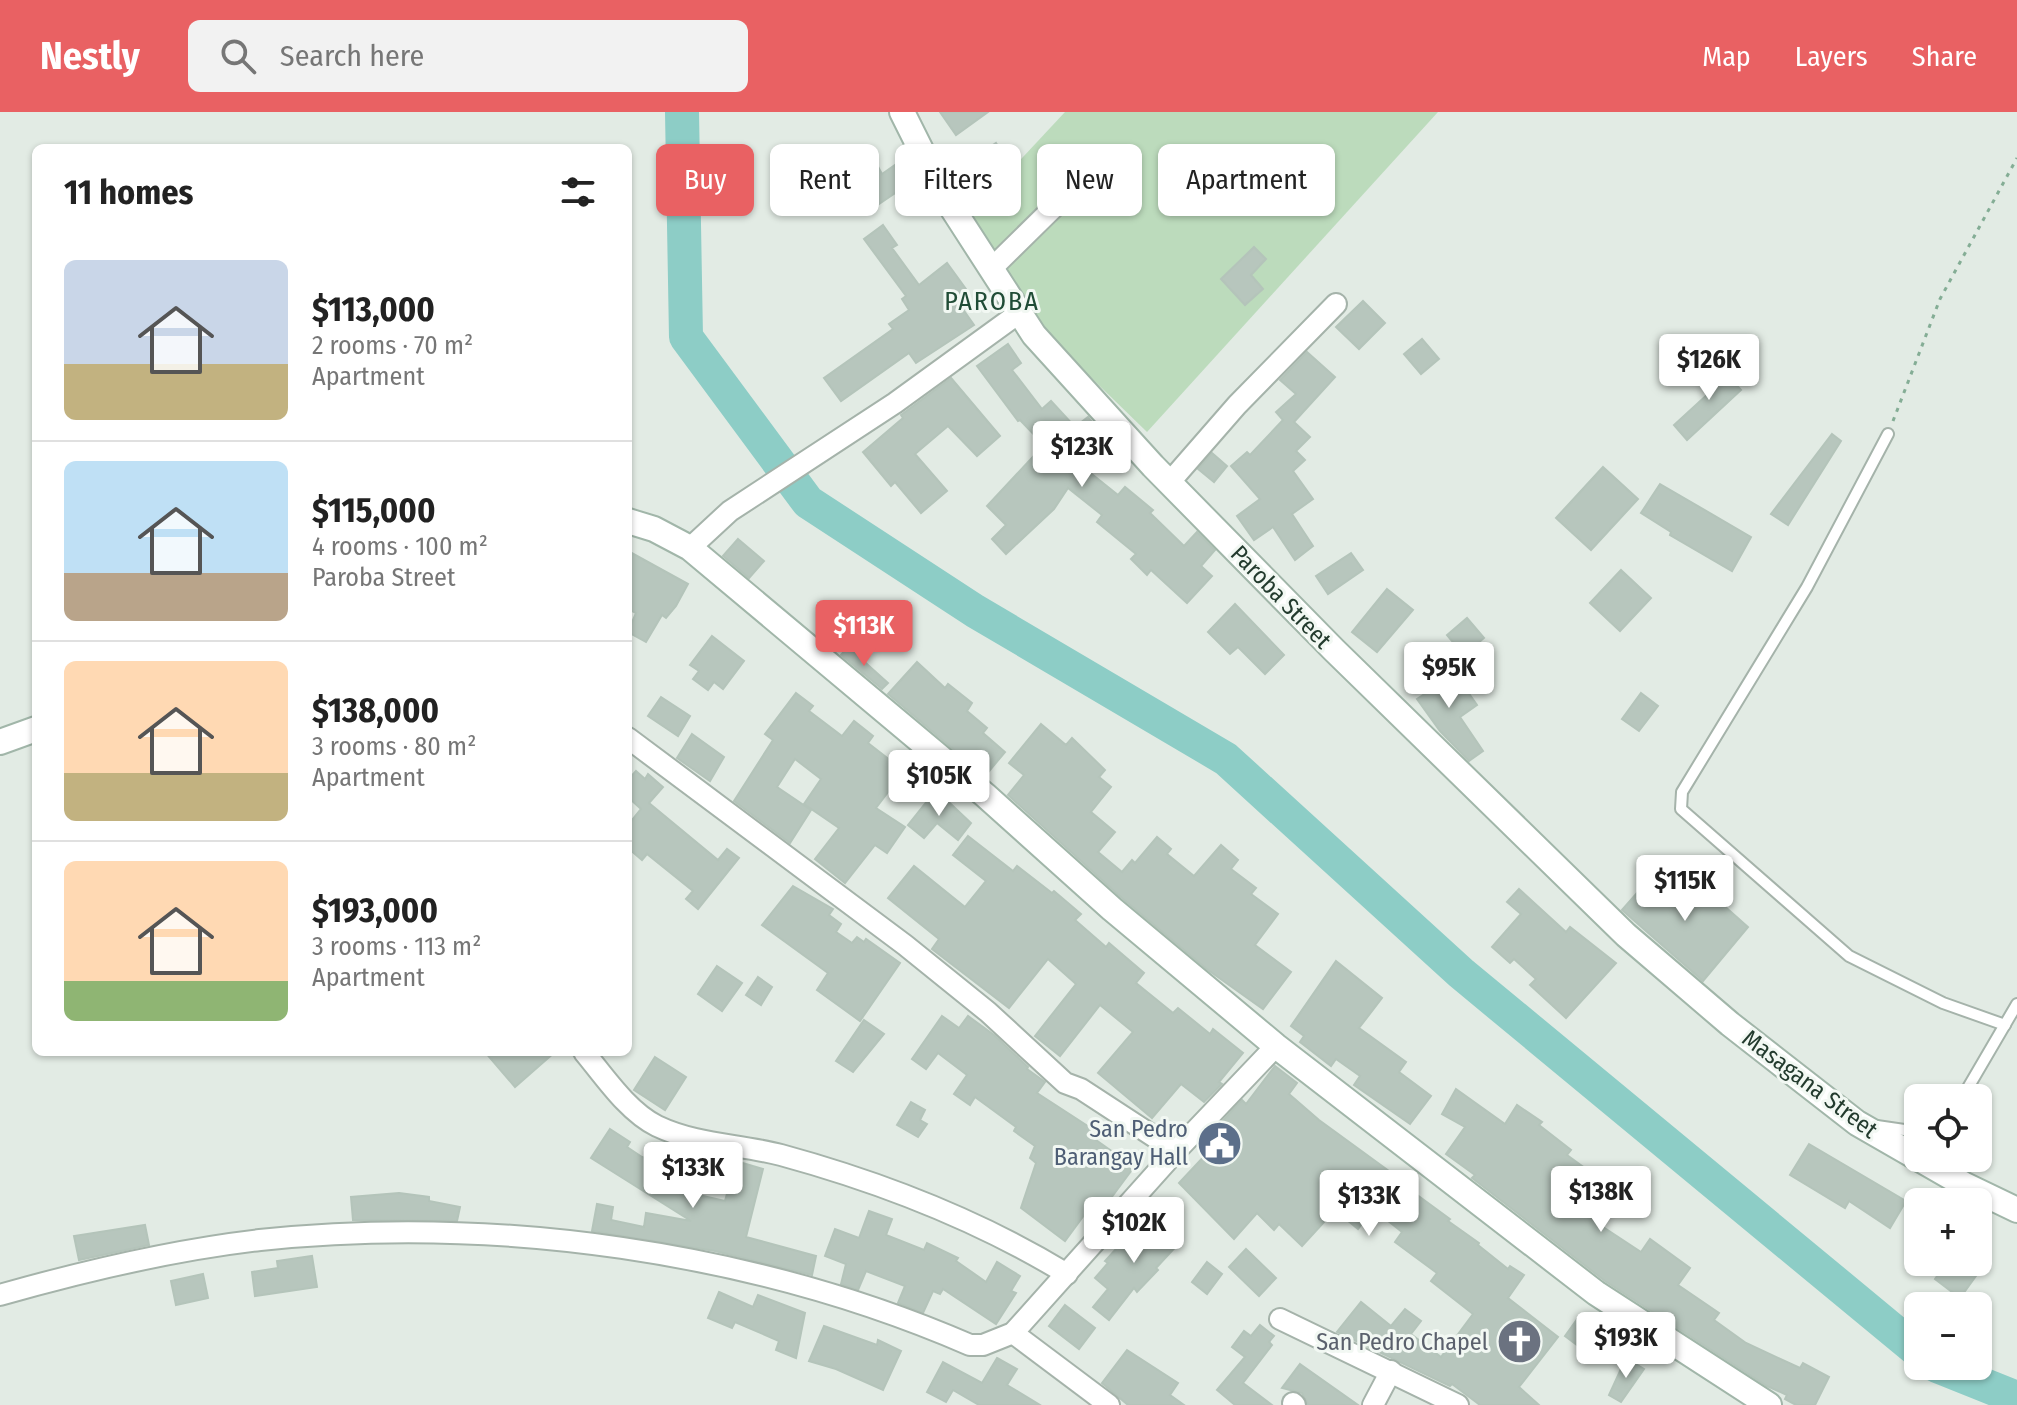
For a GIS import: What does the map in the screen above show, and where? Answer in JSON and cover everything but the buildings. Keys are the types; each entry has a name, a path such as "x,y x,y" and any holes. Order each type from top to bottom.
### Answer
{"street":[{"name":"Paroba Street","path":"902,112 943,194 1034,335 1169,483 1334,650 1626,935 1730,1024"},
{"path":"991,269 1045,216"},
{"path":"1169,483 1237,405 1336,304"},
{"path":"690,548 730,511 895,403 1019,313"},
{"path":"632,522 654,529 690,548 985,795 1112,909 1276,1046 1596,1293 1769,1405"},
{"path":"0,742 32,730"},
{"path":"632,741 905,945 988,1012 1065,1083 1081,1089 1176,1151"},
{"name":"Masagana Street","path":"1730,1024 1857,1123 1963,1184 2017,1210"},
{"path":"0,1295 54,1279 184,1251 259,1241 399,1232 583,1244 748,1271 858,1301 970,1345 983,1345 1013,1333 1176,1151 1276,1046"},
{"path":"587,1056 631,1106 654,1125 707,1144 779,1155 870,1184 958,1217 1021,1246 1067,1274"},
{"path":"1280,1319 1458,1405"},
{"path":"1013,1333 1109,1405"},
{"path":"1373,1405 1391,1371"}],"lane":[{"path":"1888,434 1807,587 1682,792 1681,809 1849,956 1943,1003 2005,1025"},
{"path":"1970,1084 2017,1004"},
{"path":"1857,1123 1904,1130"}],"path":[{"path":"1888,434 1940,299 2017,158"}],"green space":[{"path":"1065,112 1438,112 1147,432 1042,330 970,216 1021,216 1021,159"}],"waterway":[{"path":"682,112 686,337 808,502 975,611 1226,759 1461,973 1904,1339"},
{"path":"1972,1380 2017,1398"}],"place":[{"name":"San Pedro Barangay Hall","path":"1219,1143"},
{"name":"San Pedro Chapel","path":"1519,1342"}],"district":[{"name":"PAROBA","path":"992,301"}]}
